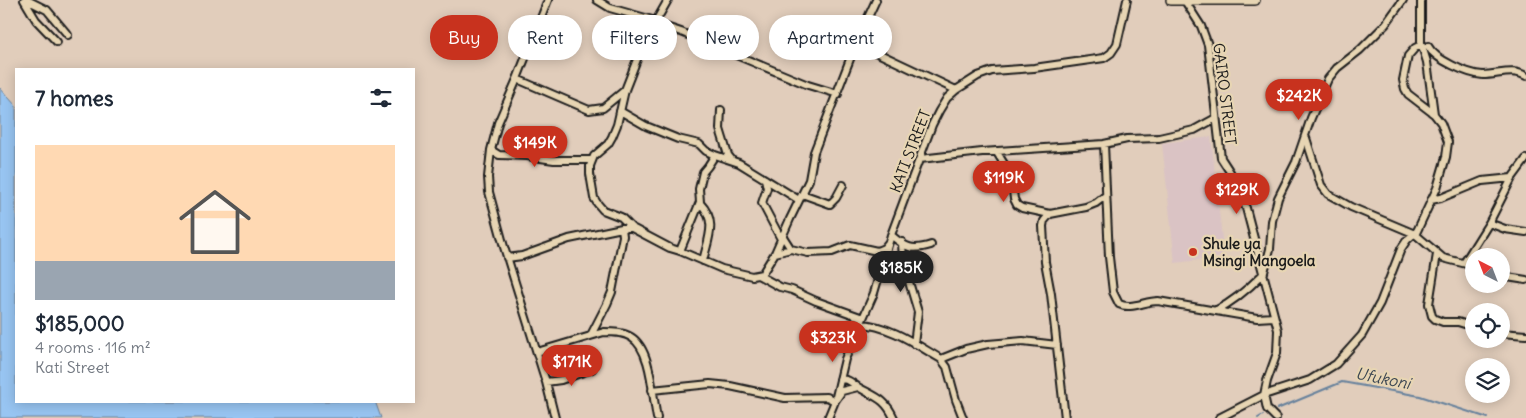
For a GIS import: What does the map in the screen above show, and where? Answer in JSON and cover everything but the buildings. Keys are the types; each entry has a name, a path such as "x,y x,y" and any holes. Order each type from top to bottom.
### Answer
{"street":[{"path":"26,0 47,10 68,35"},
{"path":"26,0 36,20 57,42"},
{"path":"548,0 498,123 491,150 488,175 489,192 507,258 546,382 555,418"},
{"path":"597,0 610,8 635,15"},
{"path":"659,15 668,0"},
{"path":"869,15 876,0"},
{"name":"KATI STREET","path":"828,418 845,359 874,293 891,235 939,111 947,98 970,80 992,71 1034,68 1104,58 1111,53 1117,44 1127,0"},
{"path":"1171,0 1256,0"},
{"path":"1214,311 1230,303 1263,276 1269,257 1272,222 1278,198 1296,162 1311,118 1328,79 1337,68 1375,36 1403,0"},
{"path":"1422,0 1424,46 1434,114"},
{"name":"GAIRO STREET","path":"1187,1 1201,26 1208,45 1221,158 1230,172 1246,208 1278,330 1279,343 1264,395"},
{"path":"677,31 808,85 838,94"},
{"path":"1219,418 1264,395 1310,380 1336,364 1362,335 1380,303 1401,249 1407,240 1415,234 1441,178 1446,157 1448,142 1441,123 1434,114 1408,94 1405,89 1403,80 1408,56 1415,48 1424,46 1442,60 1473,73 1483,75 1517,72 1526,76"},
{"path":"636,60 624,90 617,125 608,144 591,160 590,174 594,198 603,210 621,217 632,228 670,248 680,250 722,269 747,275 758,275 765,272 775,254 809,180 814,152 850,60"},
{"path":"892,60 956,90"},
{"path":"517,79 589,110 603,108 624,90"},
{"path":"721,110 720,129 728,155 733,161"},
{"path":"620,111 646,126 669,136 699,144 715,155 733,161 800,197 830,204 844,185"},
{"path":"920,159 996,151 1104,144 1181,134 1194,130 1216,118"},
{"path":"1305,136 1321,185 1328,194 1350,207 1415,234 1436,254 1443,258 1464,263 1489,223 1512,178 1526,158"},
{"path":"1104,144 1110,272 1113,292 1119,304 1126,307 1158,301 1257,318 1274,317"},
{"path":"491,150 500,156 526,156 554,160 591,160"},
{"path":"996,151 1011,175 1014,199 1022,208 1050,214 1086,207 1096,203 1105,196"},
{"path":"680,250 700,203 699,189 703,172 715,155"},
{"path":"1430,200 1440,198 1482,181 1512,178"},
{"path":"765,179 767,189 762,203 791,249"},
{"path":"700,203 706,210 711,222 703,261"},
{"path":"1050,214 1044,221 1044,262 1051,294 1065,418"},
{"path":"1489,223 1505,229 1526,232"},
{"path":"507,258 522,256 569,239 622,228 632,228"},
{"path":"591,335 612,292 623,236 622,228"},
{"path":"891,235 909,248 916,249 931,245"},
{"path":"902,242 903,262 918,312 914,344"},
{"path":"775,254 791,249 808,253 832,252 850,245 877,250 884,248 889,243"},
{"path":"1436,254 1429,304 1432,316 1443,322 1465,324"},
{"path":"758,275 780,287 792,290 874,325 914,344 941,360 947,367 963,418"},
{"path":"1510,277 1526,280"},
{"path":"536,352 604,332 614,332 632,338 644,354 657,418"},
{"path":"1510,334 1526,335"},
{"path":"941,360 966,349 997,343 1023,341 1057,344"},
{"path":"546,382 561,380 592,369"},
{"path":"840,379 849,380 881,399 894,418"},
{"path":"652,390 710,384 730,386 785,398 816,397 834,400 842,391 858,387"},
{"path":"1264,395 1267,409 1276,418"}],"shaded area":[{"path":"1211,137 1224,257 1175,263 1162,143"}],"water":[{"path":"0,88 15,105 15,403 376,403 381,418 0,418"}],"waterway":[{"name":"Ufukoni","path":"1277,409 1342,382 1420,396 1488,418"},
{"path":"1258,418 1263,415"}],"place":[{"name":"Shule ya Msingi Mangoela","path":"1193,252"}]}
